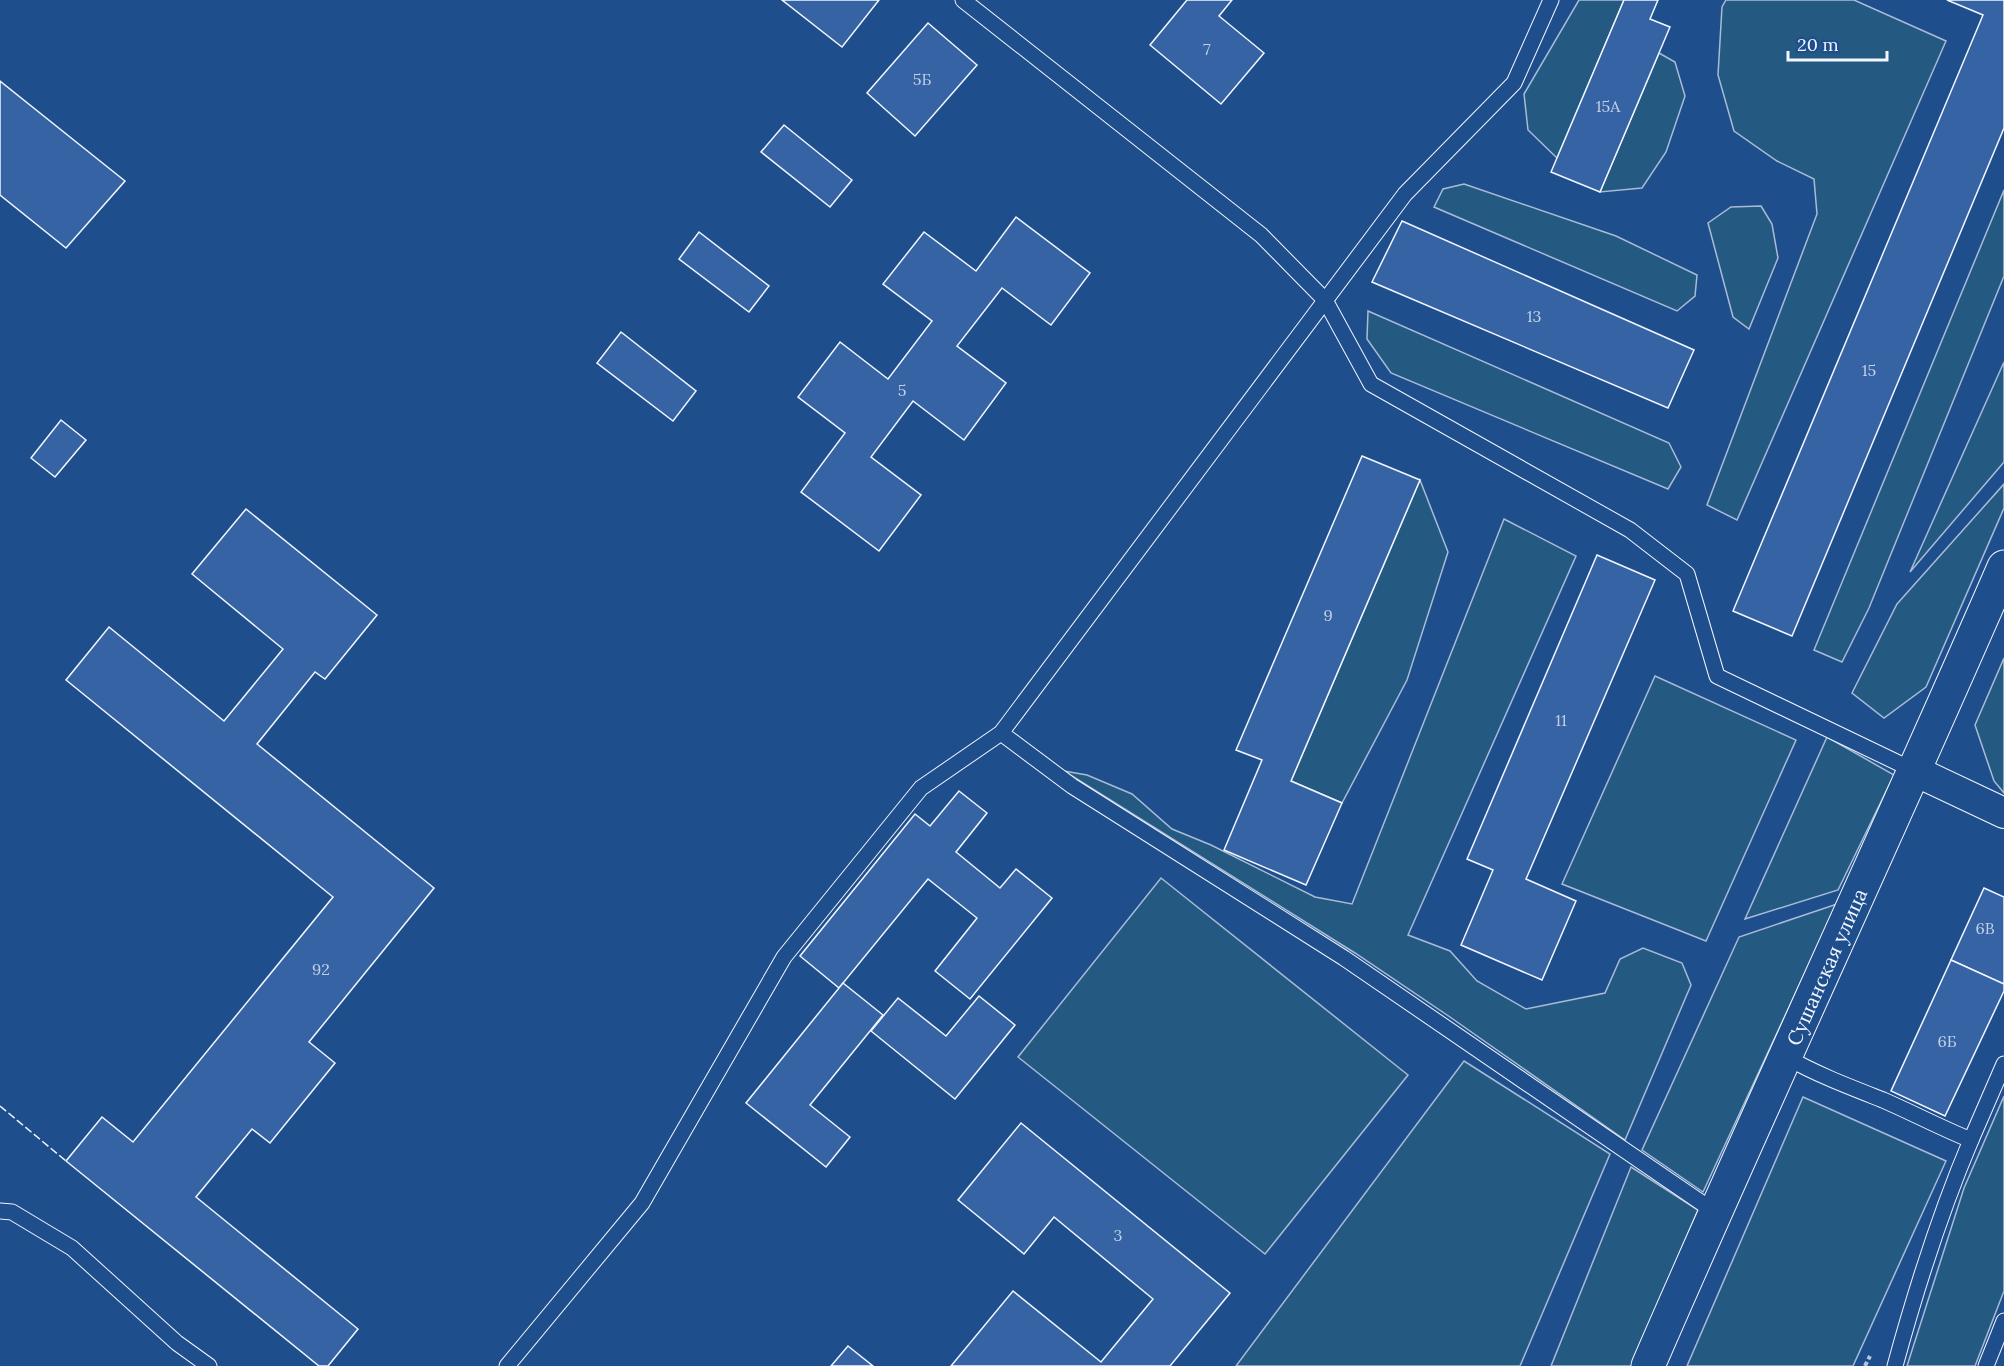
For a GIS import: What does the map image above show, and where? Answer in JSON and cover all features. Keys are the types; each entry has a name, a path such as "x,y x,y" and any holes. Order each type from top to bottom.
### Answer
{"main road":[{"name":"Сушанская улица","path":"1648,1366 2004,567"}],"street":[{"path":"1915,771 2004,813"}],"lane":[{"path":"963,0 1261,235 1325,300 1371,384 1630,530 1687,574 1718,676 1915,771"},
{"path":"507,1366 642,1203 784,957 921,789 1001,733 1405,194 1514,82 1551,0"},
{"path":"1001,733 1072,786 1344,958 1715,1212"},
{"path":"1786,1057 1816,1074 1885,1101 1937,1127 1971,1140"},
{"path":"1895,1366 1913,1302 1948,1197 2004,1064"},
{"path":"0,1211 12,1212 72,1248 177,1343 209,1366"},
{"path":"1986,1366 2004,1321"}],"shaded area":[{"path":"1579,0 1624,0 1557,158 1528,130 1524,94"},
{"path":"1726,0 1854,0 1946,41 1737,520 1707,505 1817,214 1814,179 1777,161 1734,131 1718,75 1722,7"},
{"path":"1659,53 1675,62 1685,96 1666,152 1642,188 1600,192"},
{"path":"1464,184 1616,236 1697,275 1695,296 1677,311 1434,207 1443,189"},
{"path":"2004,190 2004,276 1869,608 1842,662 1814,650"},
{"path":"1761,206 1772,224 1778,258 1749,329 1733,317 1708,223 1731,207"},
{"path":"1368,311 1669,443 1681,467 1668,489 1391,373 1367,339"},
{"path":"2004,362 2004,462 1910,572"},
{"path":"1420,480 1448,552 1407,680 1342,803 1291,781"},
{"path":"2004,484 2004,508 1926,687 1884,718 1852,693 1897,604"},
{"path":"1504,519 1576,556 1408,935 1450,951 1477,981 1526,1009 1605,993 1620,959 1643,948 1682,963 1691,985 1625,1140 1355,953 1064,771 1087,775 1132,794 1172,829 1211,845 1315,897 1352,904"},
{"path":"2004,658 2004,793 1994,781 1975,725"},
{"path":"1655,676 1796,740 1706,941 1562,884"},
{"path":"1827,737 1894,775 1838,890 1745,919"},
{"path":"1161,878 1408,1075 1265,1254 1018,1057"},
{"path":"1837,904 1703,1192 1642,1150 1739,937"},
{"path":"1464,1061 1610,1154 1520,1366 1236,1366"},
{"path":"2004,1096 2004,1291 1975,1366 1907,1366 1964,1188"},
{"path":"1803,1097 1946,1161 1853,1366 1687,1366"},
{"path":"1631,1167 1698,1210 1631,1366 1551,1366"}],"building":[{"path":"782,0 879,0 842,47"},
{"path":"1187,0 1232,0 1219,16 1264,53 1221,104 1150,45"},
{"path":"1624,0 1658,0 1650,19 1670,27 1600,192 1551,172"},
{"path":"1947,0 2004,0 2004,128 1792,636 1733,611 1983,15"},
{"path":"928,23 977,65 915,136 867,93"},
{"path":"0,81 125,181 66,248 0,195"},
{"path":"784,125 852,180 830,207 761,152"},
{"path":"1016,217 1090,273 1051,325 1002,288 957,346 1006,383 964,440 913,401 871,457 921,495 879,551 801,492 845,433 798,397 840,342 888,379 932,321 883,284 924,232 976,271"},
{"path":"1402,221 1694,350 1668,408 1372,282"},
{"path":"699,232 769,286 749,312 679,259"},
{"path":"621,332 696,391 673,421 597,363"},
{"path":"61,420 86,440 55,477 31,458"},
{"path":"1362,456 1420,480 1291,781 1342,803 1306,885 1224,850 1262,760 1236,750"},
{"path":"246,509 377,615 325,679 315,672 257,744 434,888 309,1042 335,1063 270,1143 252,1129 196,1197 358,1329 328,1366 319,1366 66,1161 102,1117 133,1142 333,897 66,680 109,627 224,721 283,649 192,574"},
{"path":"1597,555 1655,580 1526,879 1576,901 1542,980 1461,945 1493,870 1467,859"},
{"path":"959,791 987,813 956,852 1000,888 1016,869 1052,898 970,999 935,971 977,918 928,879 839,988 800,956 915,814 930,826"},
{"path":"1984,888 2004,897 2004,984 1951,960"},
{"path":"1951,960 2004,984 2004,991 1945,1116 1891,1091"},
{"path":"843,983 883,1015 810,1105 850,1137 826,1167 746,1103"},
{"path":"979,996 1015,1025 955,1099 871,1031 898,998 946,1036"},
{"path":"1021,1123 1230,1293 1170,1366 951,1366 1013,1291 1101,1362 1153,1299 1054,1217 1024,1254 958,1200"},
{"path":"848,1346 873,1366 831,1366"}],"fence":[{"path":"0,1106 66,1161"}]}
